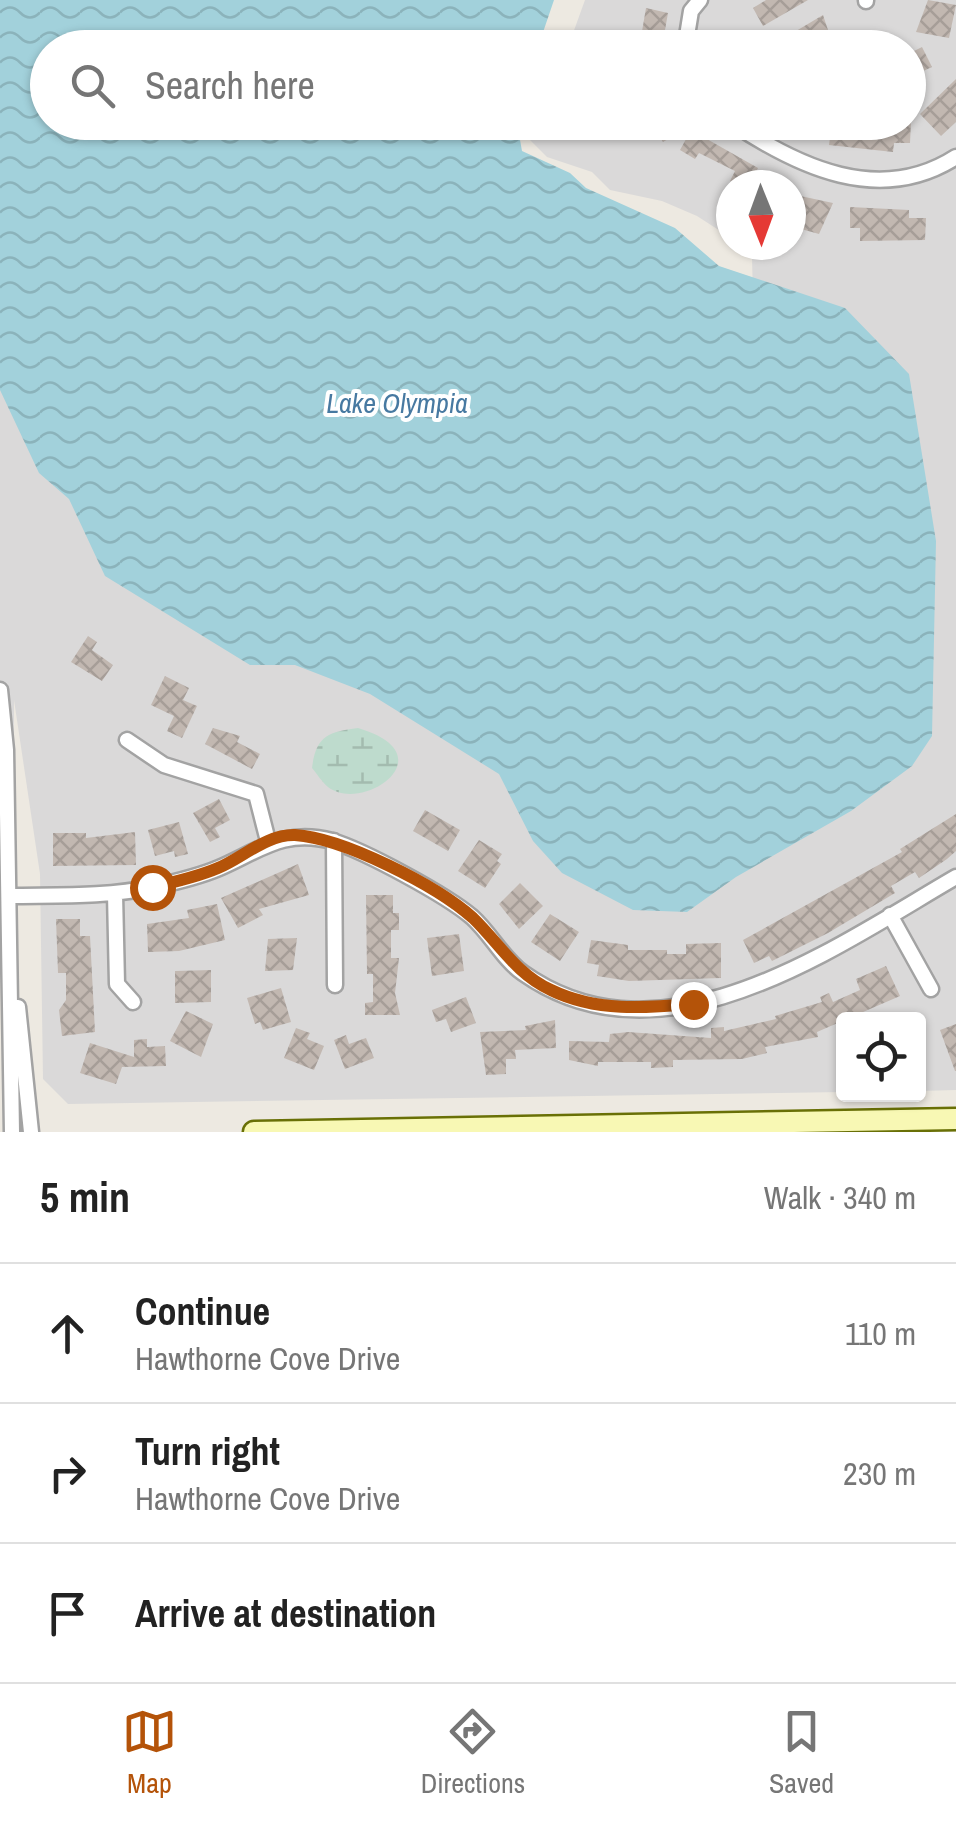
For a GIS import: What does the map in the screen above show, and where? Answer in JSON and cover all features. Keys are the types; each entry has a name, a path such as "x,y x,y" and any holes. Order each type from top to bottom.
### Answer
{"main road":[{"path":"254,1132 777,1127 956,1119"}],"street":[{"path":"688,30 691,11 700,0"},
{"path":"758,140 782,156 825,174 891,181 933,172 956,158"},
{"path":"0,690 10,896 12,1132"},
{"path":"127,740 164,765 256,794 268,841"},
{"path":"10,896 115,894 189,879 268,841 291,835 334,842 428,889 471,917 520,971 550,990 592,1004 636,1008 693,1004 808,962 956,877"},
{"path":"334,842 335,984"},
{"path":"115,894 118,984 133,1002"},
{"path":"890,915 931,989"},
{"path":"12,971 27,1062 31,1132"}],"shaded area":[{"path":"585,0 956,0 956,1090 926,1091 926,1012 836,1012 836,1092 68,1104 43,1079 40,874 14,700 14,779 0,779 0,123 30,133 30,140 50,140 755,381 752,260 806,260 806,170 716,170 716,228 662,201 610,190 592,172 547,157 530,140 926,140 926,30 574,30"}],"green space":[{"path":"358,728 384,739 396,752 397,766 390,778 376,787 360,793 343,793 328,787 312,768 314,757 325,738"}],"water":[{"name":"Lake Olympia","path":"0,0 554,0 544,30 30,30 30,140 520,140 522,151 570,173 586,188 675,228 719,266 845,308 909,374 936,541 932,736 912,766 851,811 736,877 687,912 633,910 562,873 533,841 499,774 370,694 295,665 250,665 105,576 69,499 39,473 0,390"}],"building":[{"path":"766,0 808,0 763,26 753,8"},
{"path":"928,0 956,5 949,38 917,30"},
{"path":"646,8 668,13 665,30 642,30"},
{"path":"823,15 828,30 798,30"},
{"path":"956,79 956,122 941,136 926,120 926,108"},
{"path":"686,140 709,140 758,168 733,170 699,153 695,159 680,150"},
{"path":"830,140 910,140 894,143 893,152 829,145"},
{"path":"806,197 833,203 819,234 806,230"},
{"path":"850,207 909,210 909,218 926,218 925,240 860,241 860,228 850,228"},
{"path":"88,636 97,642 92,650 113,665 102,681 71,662"},
{"path":"165,676 189,688 183,700 197,706 182,738 167,731 174,716 151,705"},
{"path":"213,728 240,736 237,742 260,754 252,769 205,744"},
{"path":"219,799 230,820 215,828 220,837 210,842 193,813"},
{"path":"425,810 460,830 448,851 413,831"},
{"path":"956,814 956,851 947,859 919,878 915,872 891,886 895,893 828,933 772,961 769,956 754,963 743,940 902,852 900,849"},
{"path":"179,822 188,854 175,857 174,851 155,856 148,830"},
{"path":"135,832 136,865 53,866 53,833 86,833 86,838"},
{"path":"479,840 502,854 497,861 501,864 485,888 458,871"},
{"path":"298,864 309,895 259,909 263,915 238,928 221,898"},
{"path":"520,883 543,906 519,929 499,904"},
{"path":"366,895 393,895 393,913 399,913 399,930 391,930 391,958 399,958 395,993 400,1015 365,1015 365,1003 373,1002 373,974 367,974"},
{"path":"217,904 225,940 179,951 148,952 147,924 189,918 187,910"},
{"path":"550,914 579,932 560,961 531,942"},
{"path":"56,919 80,919 80,936 90,936 95,1032 62,1036 59,1010 66,1000 66,973 58,973"},
{"path":"459,934 464,971 432,976 427,938"},
{"path":"297,938 293,970 265,971 268,939"},
{"path":"591,940 628,945 628,950 667,950 667,954 686,954 686,944 721,943 721,978 629,981 597,976 599,965 587,963"},
{"path":"886,966 900,996 863,1012 836,1012 836,1024 817,1032 818,1037 765,1047 767,1053 742,1059 673,1060 673,1067 651,1068 651,1062 598,1062 598,1066 569,1060 569,1041 609,1042 610,1034 628,1032 711,1038 711,1028 724,1027 724,1031 776,1019 775,1016 822,1002 820,997 829,993 833,1002 860,990 856,979"},
{"path":"211,970 211,1002 175,1003 175,971"},
{"path":"281,988 291,1022 263,1030 260,1022 255,1024 247,998"},
{"path":"466,997 476,1023 451,1032 446,1019 436,1022 432,1010"},
{"path":"186,1011 213,1024 201,1057 170,1041"},
{"path":"555,1020 556,1048 515,1050 516,1059 506,1059 506,1074 486,1075 480,1032 526,1030 525,1026"},
{"path":"956,1024 956,1071 955,1071 940,1030"},
{"path":"296,1028 310,1033 307,1039 324,1046 314,1070 284,1058"},
{"path":"346,1035 349,1044 366,1038 374,1058 345,1069 334,1040"},
{"path":"147,1039 147,1047 165,1046 166,1066 122,1067 116,1084 80,1073 90,1043 134,1057 134,1040"}],"route":[{"path":"152,887 189,879 268,841 291,835 334,842 428,889 471,917 520,971 550,990 592,1004 636,1008 693,1004"}]}
